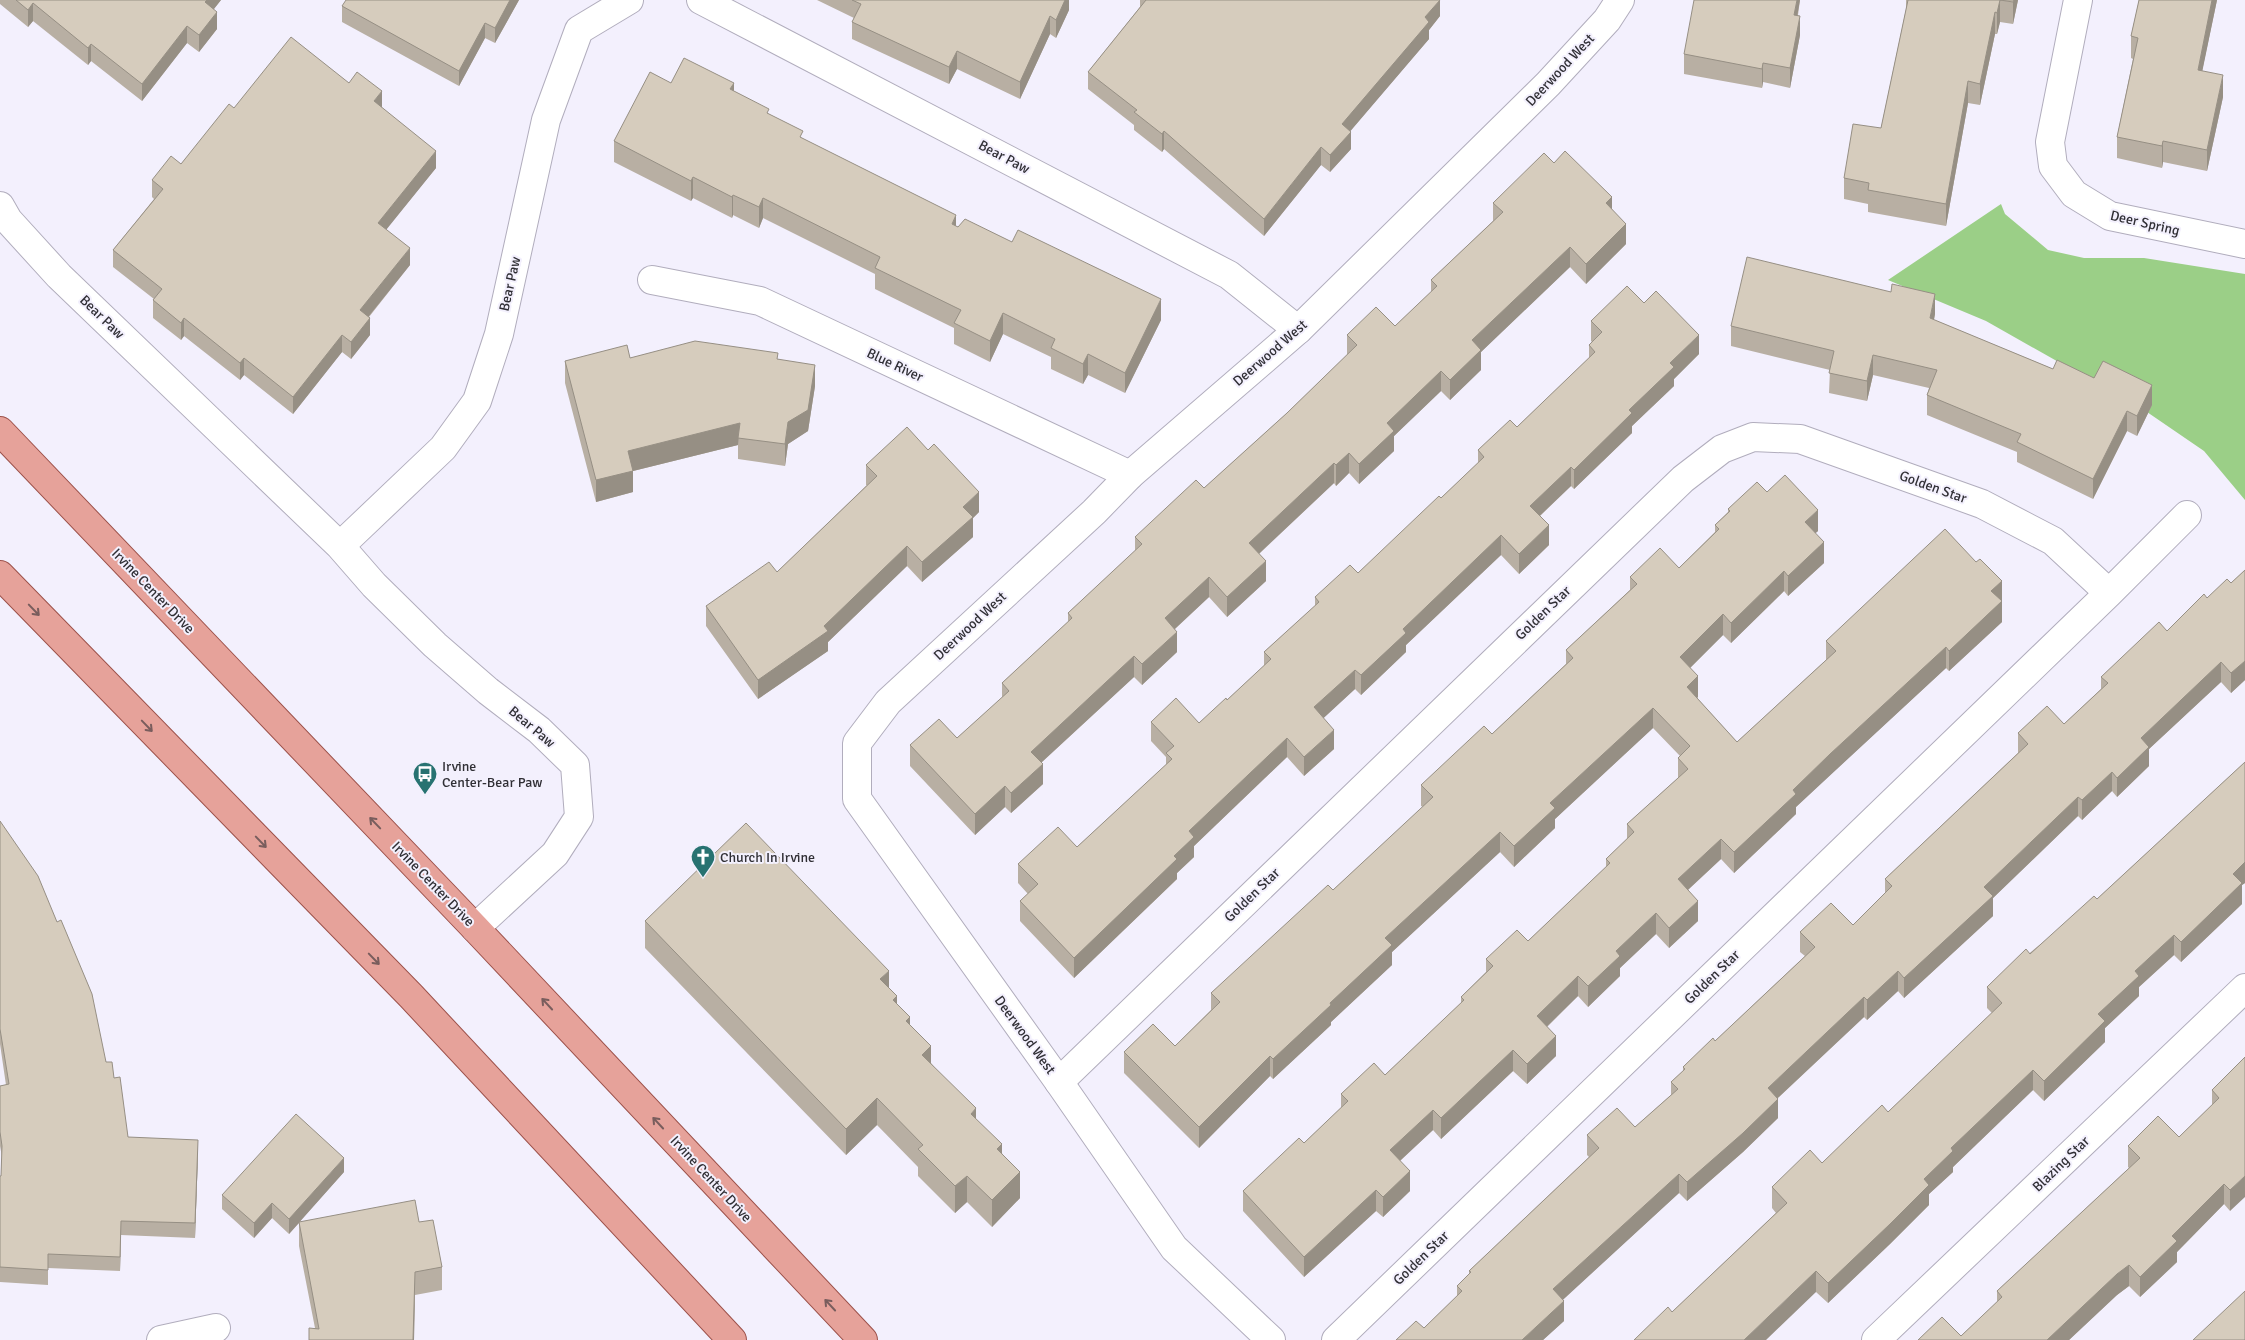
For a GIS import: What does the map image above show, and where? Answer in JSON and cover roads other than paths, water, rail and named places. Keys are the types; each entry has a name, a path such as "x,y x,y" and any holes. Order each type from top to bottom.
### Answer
{"main road":[{"name":"Irvine Center Drive","path":"0,431 475,928 863,1340"},
{"path":"1,577 411,996 732,1340"}],"street":[{"name":"Bear Paw","path":"340,546 443,448 477,401 499,334 546,120 579,30 629,0"},
{"name":"Bear Paw","path":"701,0 1229,274 1298,330"},
{"name":"Deerwood West","path":"1271,1340 1174,1248 1059,1082 856,799 857,743 888,702 1094,512 1130,475 1298,330 1548,84 1607,20 1620,0"},
{"name":"Deer Spring","path":"2078,0 2050,142 2053,166 2074,194 2110,216 2245,244"},
{"name":"Bear Paw","path":"0,206 8,220 59,276 340,546 374,585 435,645 488,691 539,730 575,765 579,817 555,854 475,928"},
{"name":"Blue River","path":"652,280 760,301 1130,475"},
{"name":"Golden Star","path":"1059,1082 1683,478 1722,448 1753,437 1800,440 1982,504 2053,541 2110,593"},
{"name":"Golden Star","path":"1336,1340 2110,593 2187,515"},
{"name":"Blazing Star","path":"1876,1340 2245,988"},
{"path":"164,1340 216,1328"}],"place":[{"name":"Irvine Center-Bear Paw","path":"425,795"},
{"name":"Church In Irvine","path":"703,878"}]}
